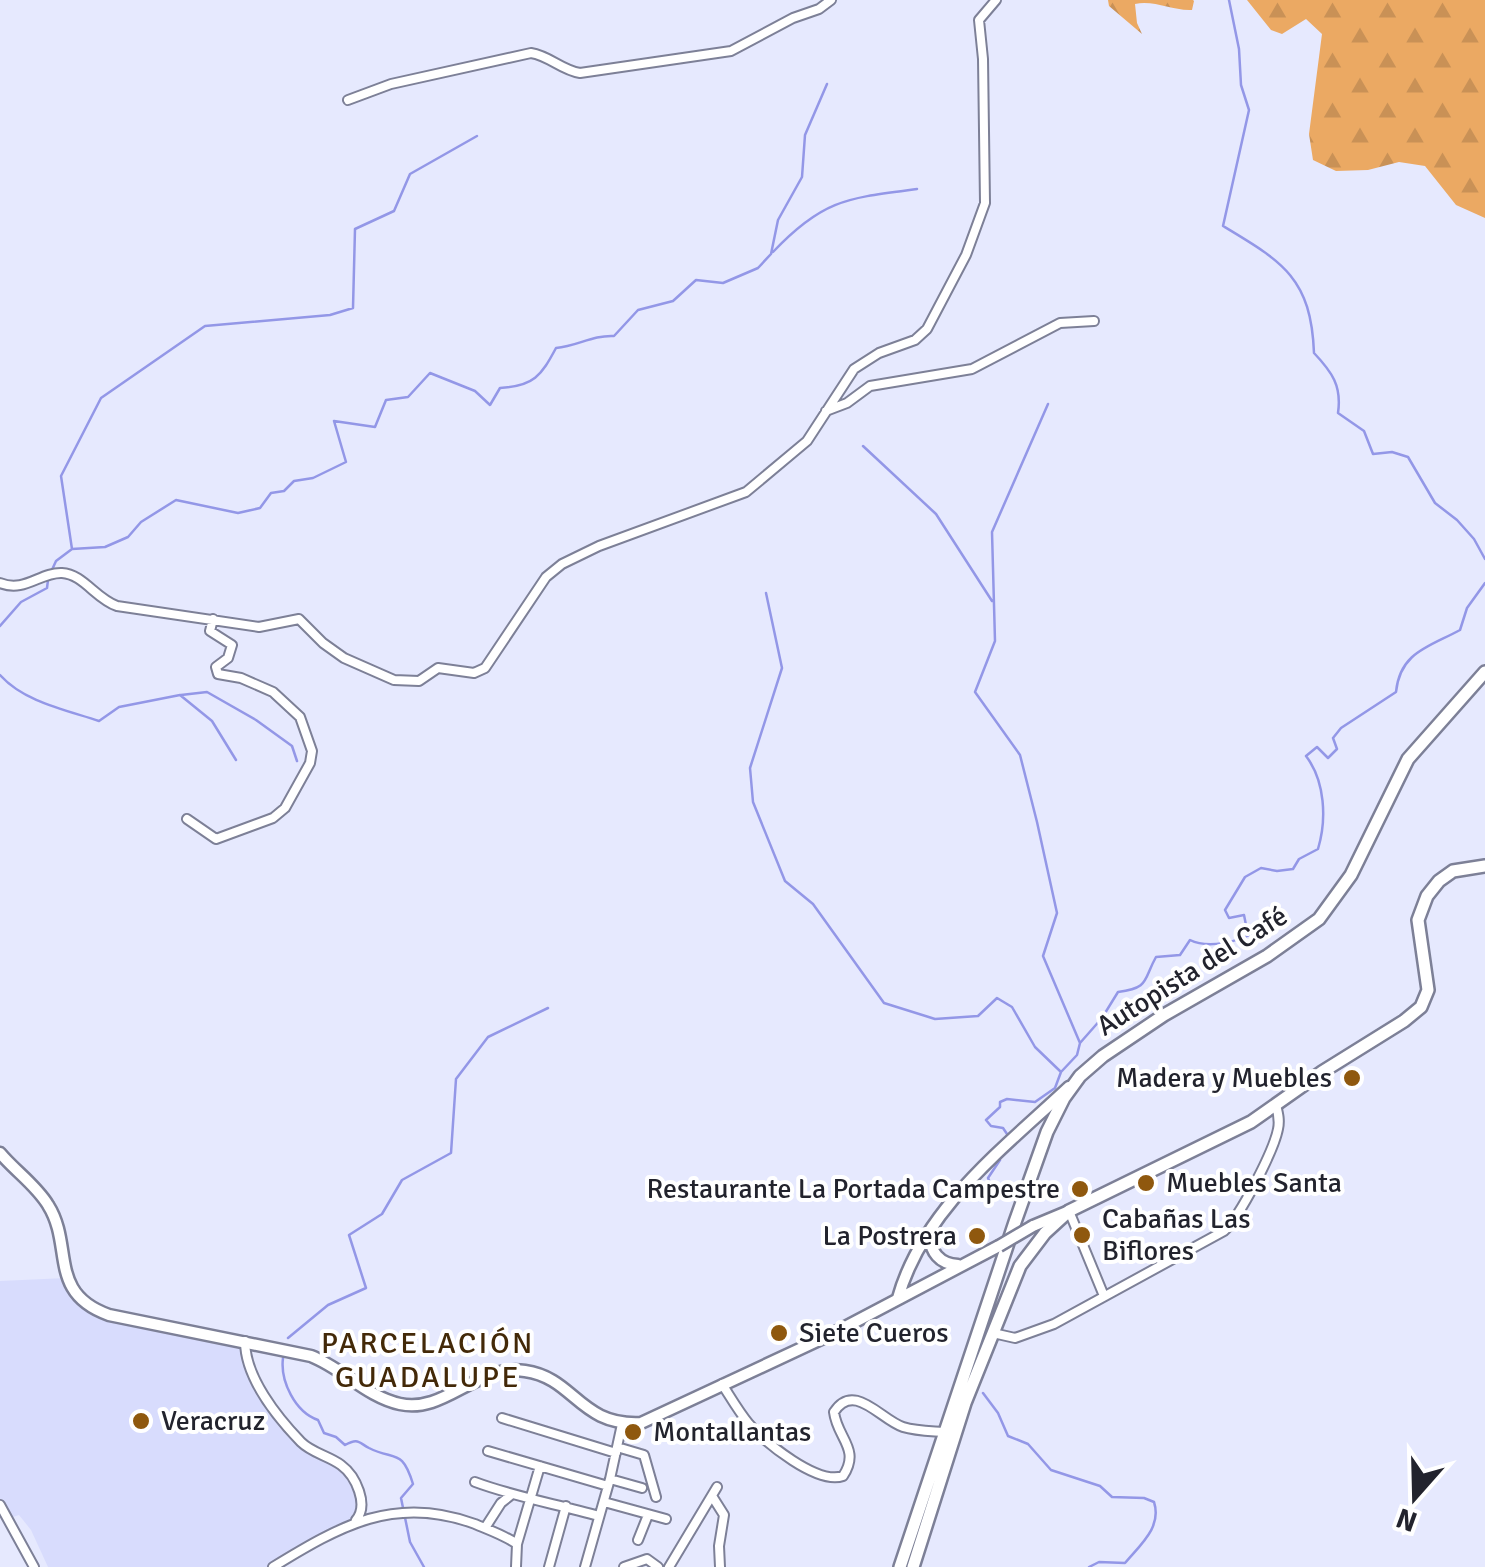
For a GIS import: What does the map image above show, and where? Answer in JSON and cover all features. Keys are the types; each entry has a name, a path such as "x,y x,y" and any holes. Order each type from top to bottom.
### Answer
{"highway":[{"name":"Autopista del Café","path":"900,1567 1047,1132 1064,1098 1080,1076 1139,1032 1258,962 1320,919 1351,874 1402,767 1485,672"},
{"path":"913,1567 965,1402 1020,1266 1038,1241 1069,1211 1238,1128 1404,1021 1421,1006 1429,978 1419,936 1421,908 1438,881 1454,872 1485,866"}],"main road":[{"path":"898,1298 908,1268 962,1188 1080,1076"},
{"path":"0,1153 50,1207 66,1278 92,1308 109,1315 320,1360 387,1400 410,1405 435,1402 495,1372 527,1371 557,1382 600,1418 622,1424 660,1417 832,1334 1033,1226 1069,1211"},
{"path":"932,1228 931,1246 937,1256 946,1264 962,1264"}],"street":[{"path":"348,100 391,84 531,53 544,55 566,71 580,74 731,51 831,0"},
{"path":"0,583 20,587 66,573 78,578 102,601 117,606 259,628 300,619 344,658 394,680 419,681 445,667 474,673 485,668 546,578 562,564 599,546 746,492 798,451 854,369 915,340 927,329 966,255 985,203 979,20 996,0"},
{"path":"826,412 870,386 972,369 1060,323 1094,320"},
{"path":"187,820 216,839 273,818 285,808 310,763 312,751 300,717 273,692 241,678 218,674 216,668 228,658 232,645 212,635 213,619"},
{"path":"992,1333 1009,1339 1026,1336 1068,1318 1216,1237 1236,1220 1274,1142 1279,1125 1276,1104"},
{"path":"1069,1211 1104,1296"},
{"path":"245,1341 249,1366 278,1417 306,1447 341,1465 350,1476 363,1509 352,1522"},
{"path":"722,1384 760,1436 788,1457 829,1478 843,1476 850,1463 849,1446 834,1420 834,1412 845,1402 858,1400 899,1426 943,1432"},
{"path":"502,1418 644,1455 656,1497"},
{"path":"585,1567 622,1424"},
{"path":"488,1451 642,1488"},
{"path":"516,1567 516,1544 540,1466"},
{"path":"475,1482 511,1495 532,1496 599,1516"},
{"path":"669,1567 714,1492 724,1515 720,1567"},
{"path":"485,1528 511,1495"},
{"path":"604,1502 666,1520"},
{"path":"0,1505 34,1567"},
{"path":"549,1567 566,1506"},
{"path":"273,1567 352,1522 417,1510 446,1513 516,1544"},
{"path":"638,1540 648,1514"},
{"path":"624,1567 647,1559 658,1567"}],"shaded area":[{"name":"Veracruz","path":"66,1278 92,1308 245,1341 249,1366 279,1417 306,1447 346,1470 362,1502 352,1523 273,1567 48,1567 31,1530 19,1515 7,1519 0,1505 0,1281"}],"green space":[{"path":"1108,0 1194,1 1192,10 1135,4 1142,34 1109,6"},
{"path":"1247,0 1485,0 1485,218 1456,205 1425,166 1399,162 1368,170 1336,171 1313,160 1309,134 1322,34 1306,19 1282,34 1271,30"}],"waterway":[{"path":"1229,0 1239,49 1241,85 1249,110 1223,226 1277,262 1300,289 1312,327 1314,353 1337,387 1338,413 1364,431 1373,454 1392,452 1408,457 1435,503 1474,539 1485,559"},
{"path":"72,549 105,547 128,537 141,522 176,500 238,513 260,508 271,493 284,491 294,481 313,478 346,462 334,421 375,427 386,400 408,397 430,373 475,391 490,405 500,388 535,378 556,348 614,336 638,310 673,301 696,280 723,283 758,268 771,254 778,220 802,177 805,135 827,84"},
{"path":"51,572 56,561 72,549 61,476 101,398 205,326 330,315 353,308 355,229 394,211 410,174 477,136"},
{"path":"773,252 822,211 854,199 917,189"},
{"path":"1048,404 992,532 995,641 975,692 1020,755 1057,913 1043,956 1080,1043"},
{"path":"863,446 936,514 992,601"},
{"path":"0,626 21,602 47,588 48,580"},
{"path":"1007,1134 986,1120 1000,1107 1000,1102 1035,1102 1055,1088 1061,1072 1077,1055 1080,1043 1118,992 1141,985 1156,957 1180,955 1190,940 1223,943 1255,932 1246,925 1244,915 1229,918 1225,910 1245,877 1261,868 1293,869 1299,859 1318,849 1322,801 1317,777 1306,756 1317,747 1328,758 1337,749 1333,738 1341,728 1396,692 1410,659 1460,630 1467,608 1485,583"},
{"path":"766,593 782,668 750,768 753,802 785,881 813,904 884,1003 935,1019 978,1016 997,998 1012,1007 1035,1047 1061,1072"},
{"path":"0,675 33,699 99,721 119,707 180,695 212,721 236,760"},
{"path":"181,695 207,692 292,746 297,761"},
{"path":"288,1338 328,1305 366,1288 349,1235 382,1214 402,1180 451,1153 456,1079 488,1037 548,1008"},
{"path":"1000,1160 988,1178 992,1187 1006,1197"},
{"path":"283,1358 291,1395 302,1410 318,1420 324,1433 345,1445 358,1442 397,1457 405,1465 413,1484 401,1498 410,1542 424,1567"},
{"path":"983,1393 1008,1436 1028,1444 1051,1470 1100,1486 1112,1497 1154,1502 1153,1527 1125,1563 1099,1562 1089,1567"}],"place":[{"name":"Madera y Muebles","path":"1352,1078"},
{"name":"Muebles Santa","path":"1146,1183"},
{"name":"Restaurante La Portada Campestre","path":"1080,1189"},
{"name":"Cabañas Las Biflores","path":"1082,1235"},
{"name":"La Postrera","path":"977,1236"},
{"name":"Siete Cueros","path":"779,1333"},
{"name":"Veracruz","path":"141,1421"},
{"name":"Montallantas","path":"633,1432"}],"district":[{"name":"PARCELACIÓN GUADALUPE","path":"428,1360"}]}
